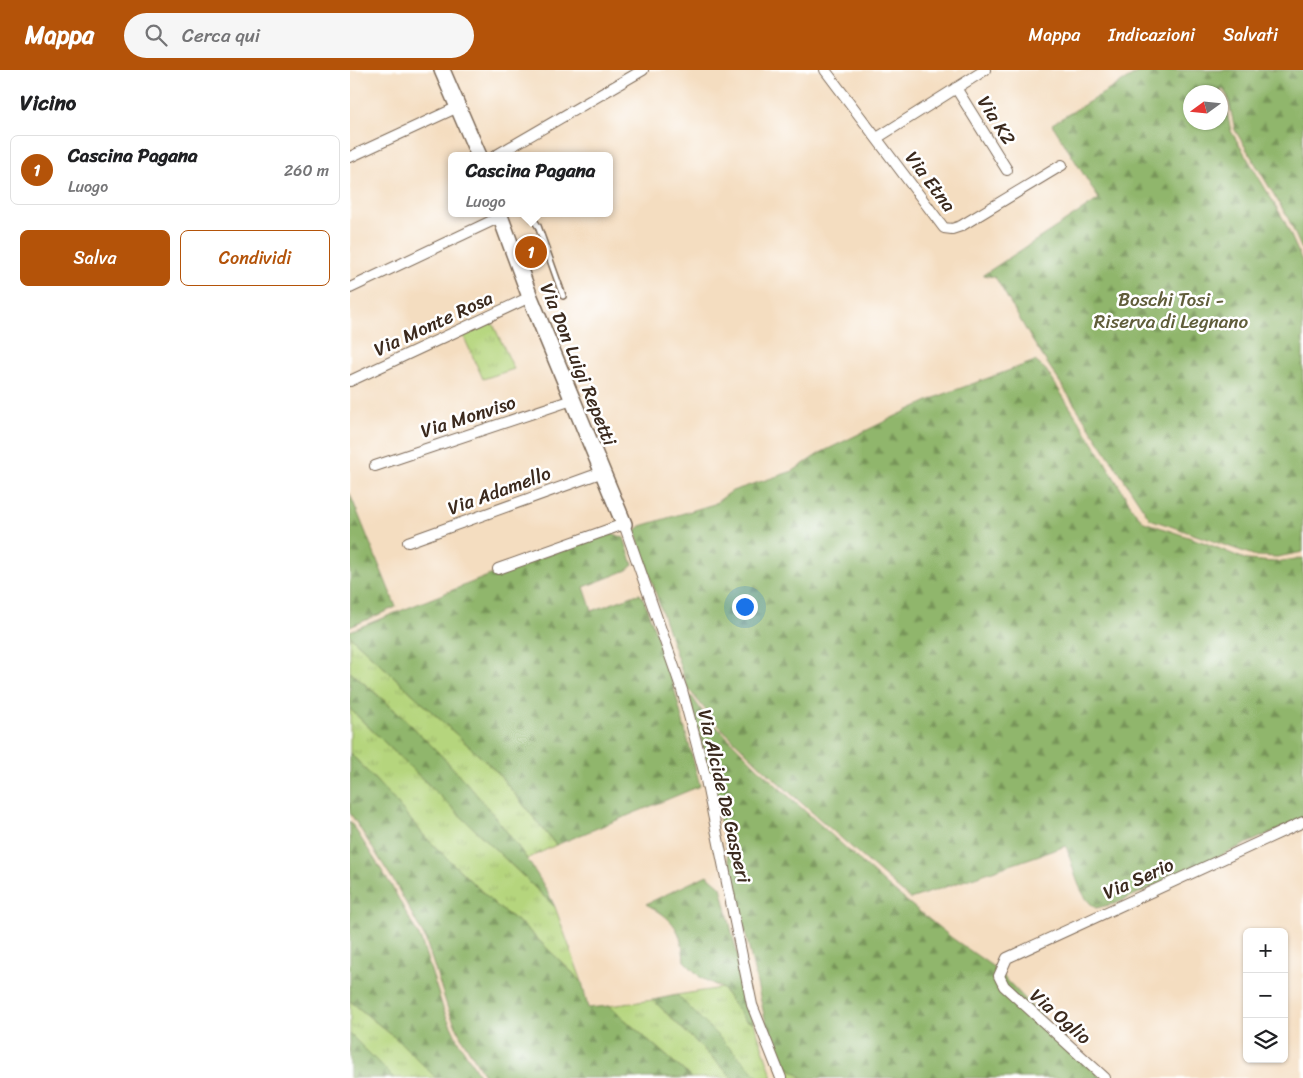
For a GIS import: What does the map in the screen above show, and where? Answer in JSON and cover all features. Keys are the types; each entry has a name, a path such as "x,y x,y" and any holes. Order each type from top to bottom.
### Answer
{"street":[{"path":"442,70 477,152"},
{"path":"503,152 643,70"},
{"name":"Via Etna","path":"825,70 939,224 952,229 961,226 1062,164"},
{"name":"Via K2","path":"877,138 986,70"},
{"name":"Via K2","path":"956,88 1008,170"},
{"path":"350,157 458,107"},
{"path":"350,288 498,217"},
{"name":"Via Don Luigi Repetti","path":"503,217 530,297 624,524"},
{"name":"Via Monte Rosa","path":"350,381 530,297"},
{"name":"Via Monviso","path":"375,466 572,400"},
{"name":"Via Adamello","path":"408,542 602,472"},
{"path":"498,569 624,524"},
{"name":"Via Alcide De Gasperi","path":"624,524 682,690 705,775 752,1005 781,1078"},
{"name":"Via Serio","path":"999,976 1002,967 1010,956 1303,822"},
{"name":"Via Oglio","path":"999,976 1004,986 1017,1000 1105,1078"}],"lane":[{"name":"Via Don Luigi Repetti","path":"532,217 538,226 563,296"}],"green space":[{"name":"Boschi Tosi - Riserva di Legnano","path":"1142,70 1303,70 1303,252 1288,218 1235,130 1228,97 1228,85 1183,85 1183,130 1228,130 1228,117 1231,131 1284,220 1303,263 1303,552 1277,557 1256,556 1150,519 1032,340 997,280 994,277 983,275 1099,199 1052,124"},
{"path":"492,322 514,369 483,379 463,335"},
{"path":"1035,361 1046,370 1134,511 1144,522 1203,542 1247,560 1275,562 1303,558 1303,818 1117,903 1096,908 1080,889 1066,846 910,899 770,775 716,723 687,687 635,531 641,526 714,504 732,491 793,471 820,453 939,396"},
{"path":"350,494 396,607 350,627"},
{"path":"612,533 624,538 633,565 627,570 584,587 592,611 635,595 640,594 644,600 670,673 700,786 556,845 497,772 350,636 350,631 498,572"},
{"path":"350,636 497,772 556,845 527,859 467,783 399,714 350,672"},
{"path":"350,672 412,726 468,785 524,855 555,907 350,709"},
{"path":"689,697 692,697 705,715 765,775 888,886 952,938 995,968 1102,1078 803,1078 776,1058 768,1032 706,759"},
{"path":"350,709 555,907 582,982 524,926 499,908 426,838 395,801 350,753"},
{"path":"350,753 395,801 426,838 499,908 524,926 582,982 588,1008 609,1006 692,1078 486,1078 461,1037 448,1009 425,938 395,883 350,813"},
{"path":"350,821 391,885 421,940 444,1011 457,1039 481,1078 436,1078 399,1041 350,1001"},
{"path":"707,875 721,887 754,1023 745,1020 722,988 701,978 684,961 681,941 675,926 656,909 646,904"},
{"path":"722,988 745,1020 754,1023 773,1078 760,1078 677,995"},
{"path":"677,995 760,1078 733,1078 653,1000"},
{"path":"653,1000 733,1078 692,1078 609,1006"},
{"path":"350,1001 399,1041 436,1078 394,1078 350,1034"},
{"path":"350,1034 394,1078 350,1078"},
{"path":"776,1058 803,1078 785,1078"}],"place":[{"name":"Cascina Pagana","path":"531,252"}]}
